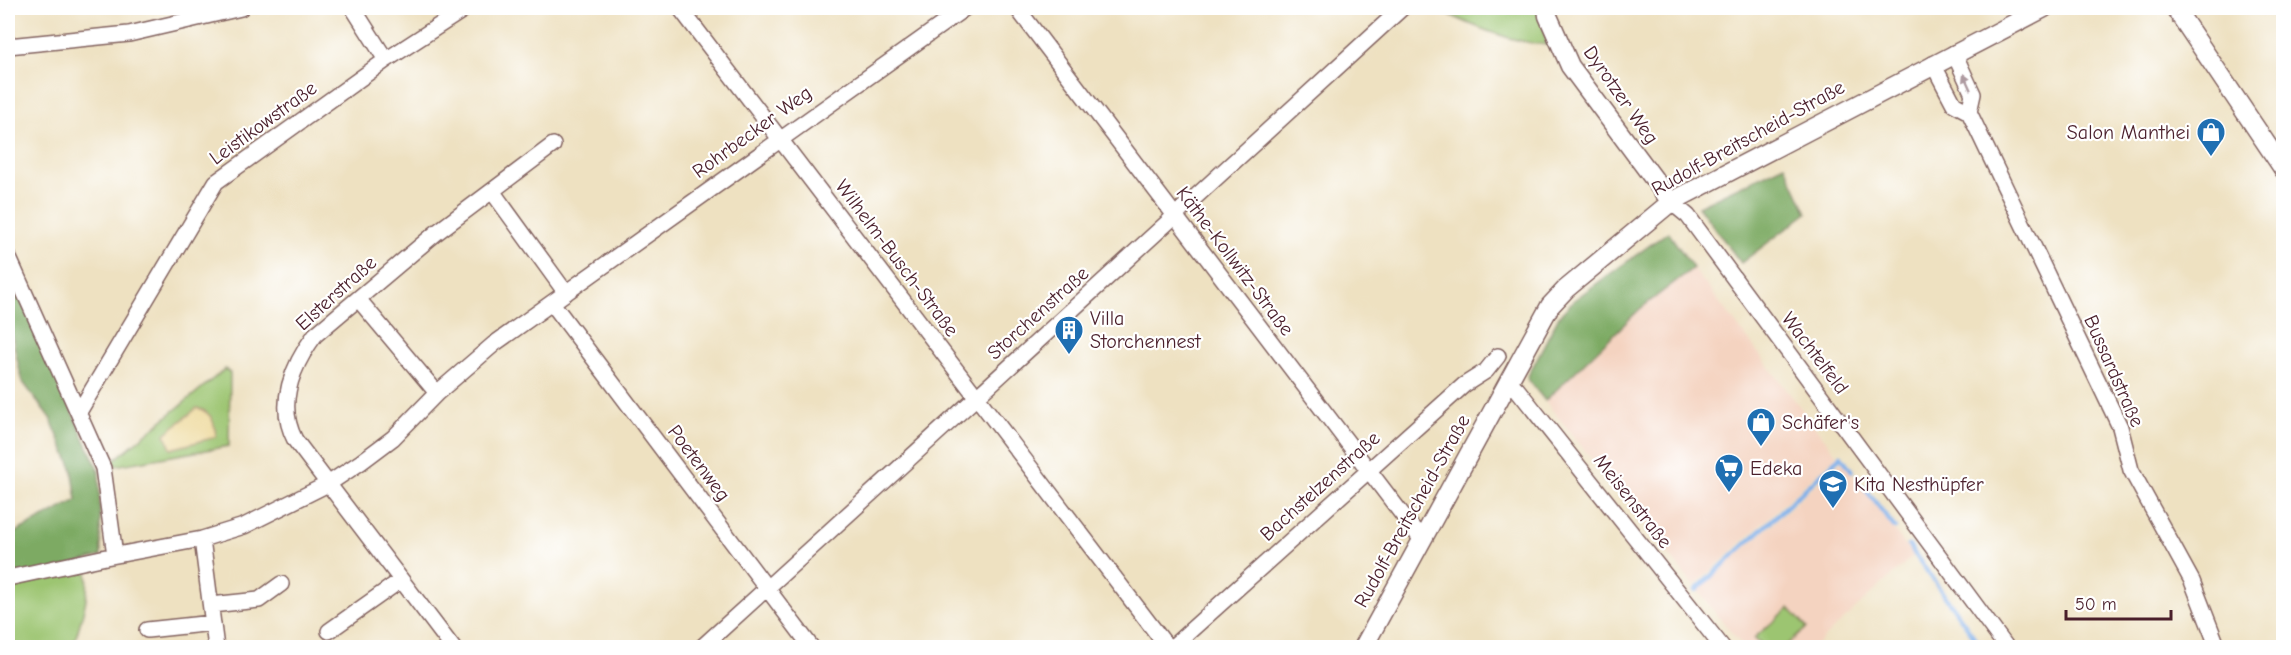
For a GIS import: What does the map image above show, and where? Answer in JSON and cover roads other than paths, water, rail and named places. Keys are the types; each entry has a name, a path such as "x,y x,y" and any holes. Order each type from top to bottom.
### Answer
{"street":[{"path":"8,46 129,34 241,8"},
{"path":"353,8 386,60"},
{"name":"Leistikowstraße","path":"79,412 216,182 386,60 466,8"},
{"name":"Wilhelm-Busch-Straße","path":"680,8 1169,648"},
{"name":"Rohrbecker Weg","path":"8,578 202,539 244,526 328,484 393,438 437,393 494,344 965,8"},
{"name":"Käthe-Kollwitz-Straße","path":"1017,8 1422,539"},
{"name":"Storchenstraße","path":"701,648 1402,8"},
{"name":"Dyrotzer Weg","path":"1547,8 1548,16 1570,66 1671,202"},
{"name":"Rudolf-Breitscheid-Straße","path":"1363,648 1550,306 1566,289 1671,202 2044,8"},
{"path":"2175,8 2283,170"},
{"name":"Bussardstraße","path":"1954,53 1973,94 1969,112"},
{"name":"Bussardstraße","path":"1933,64 1954,104 1969,112 2120,428 2135,477 2192,581 2218,648"},
{"name":"Elsterstraße","path":"453,648 295,440 287,425 286,405 291,377 300,355 315,335 436,233 553,145"},
{"path":"492,191 566,293"},
{"name":"Wachtelfeld","path":"1671,202 1689,216 2007,648"},
{"path":"8,256 102,468 110,556"},
{"path":"359,300 437,393"},
{"name":"Poetenweg","path":"552,303 812,648"},
{"name":"Bachstelzenstraße","path":"1169,648 1464,385 1486,371 1498,356"},
{"name":"Meisenstraße","path":"1509,381 1546,424 1723,648"},
{"path":"202,539 216,648"},
{"path":"329,631 401,580"},
{"path":"210,605 259,600 281,584"},
{"path":"147,630 213,623"}],"waterway":[{"path":"1696,590 1841,456 1852,471"},
{"path":"1864,487 1895,528"},
{"path":"1909,546 1982,648"}],"place":[{"name":"Salon Manthei","path":"2211,158"},
{"name":"Villa Storchennest","path":"1069,356"},
{"name":"Schäfer's","path":"1761,448"},
{"name":"Edeka","path":"1729,494"},
{"name":"Kita Nesthüpfer","path":"1833,510"}]}
